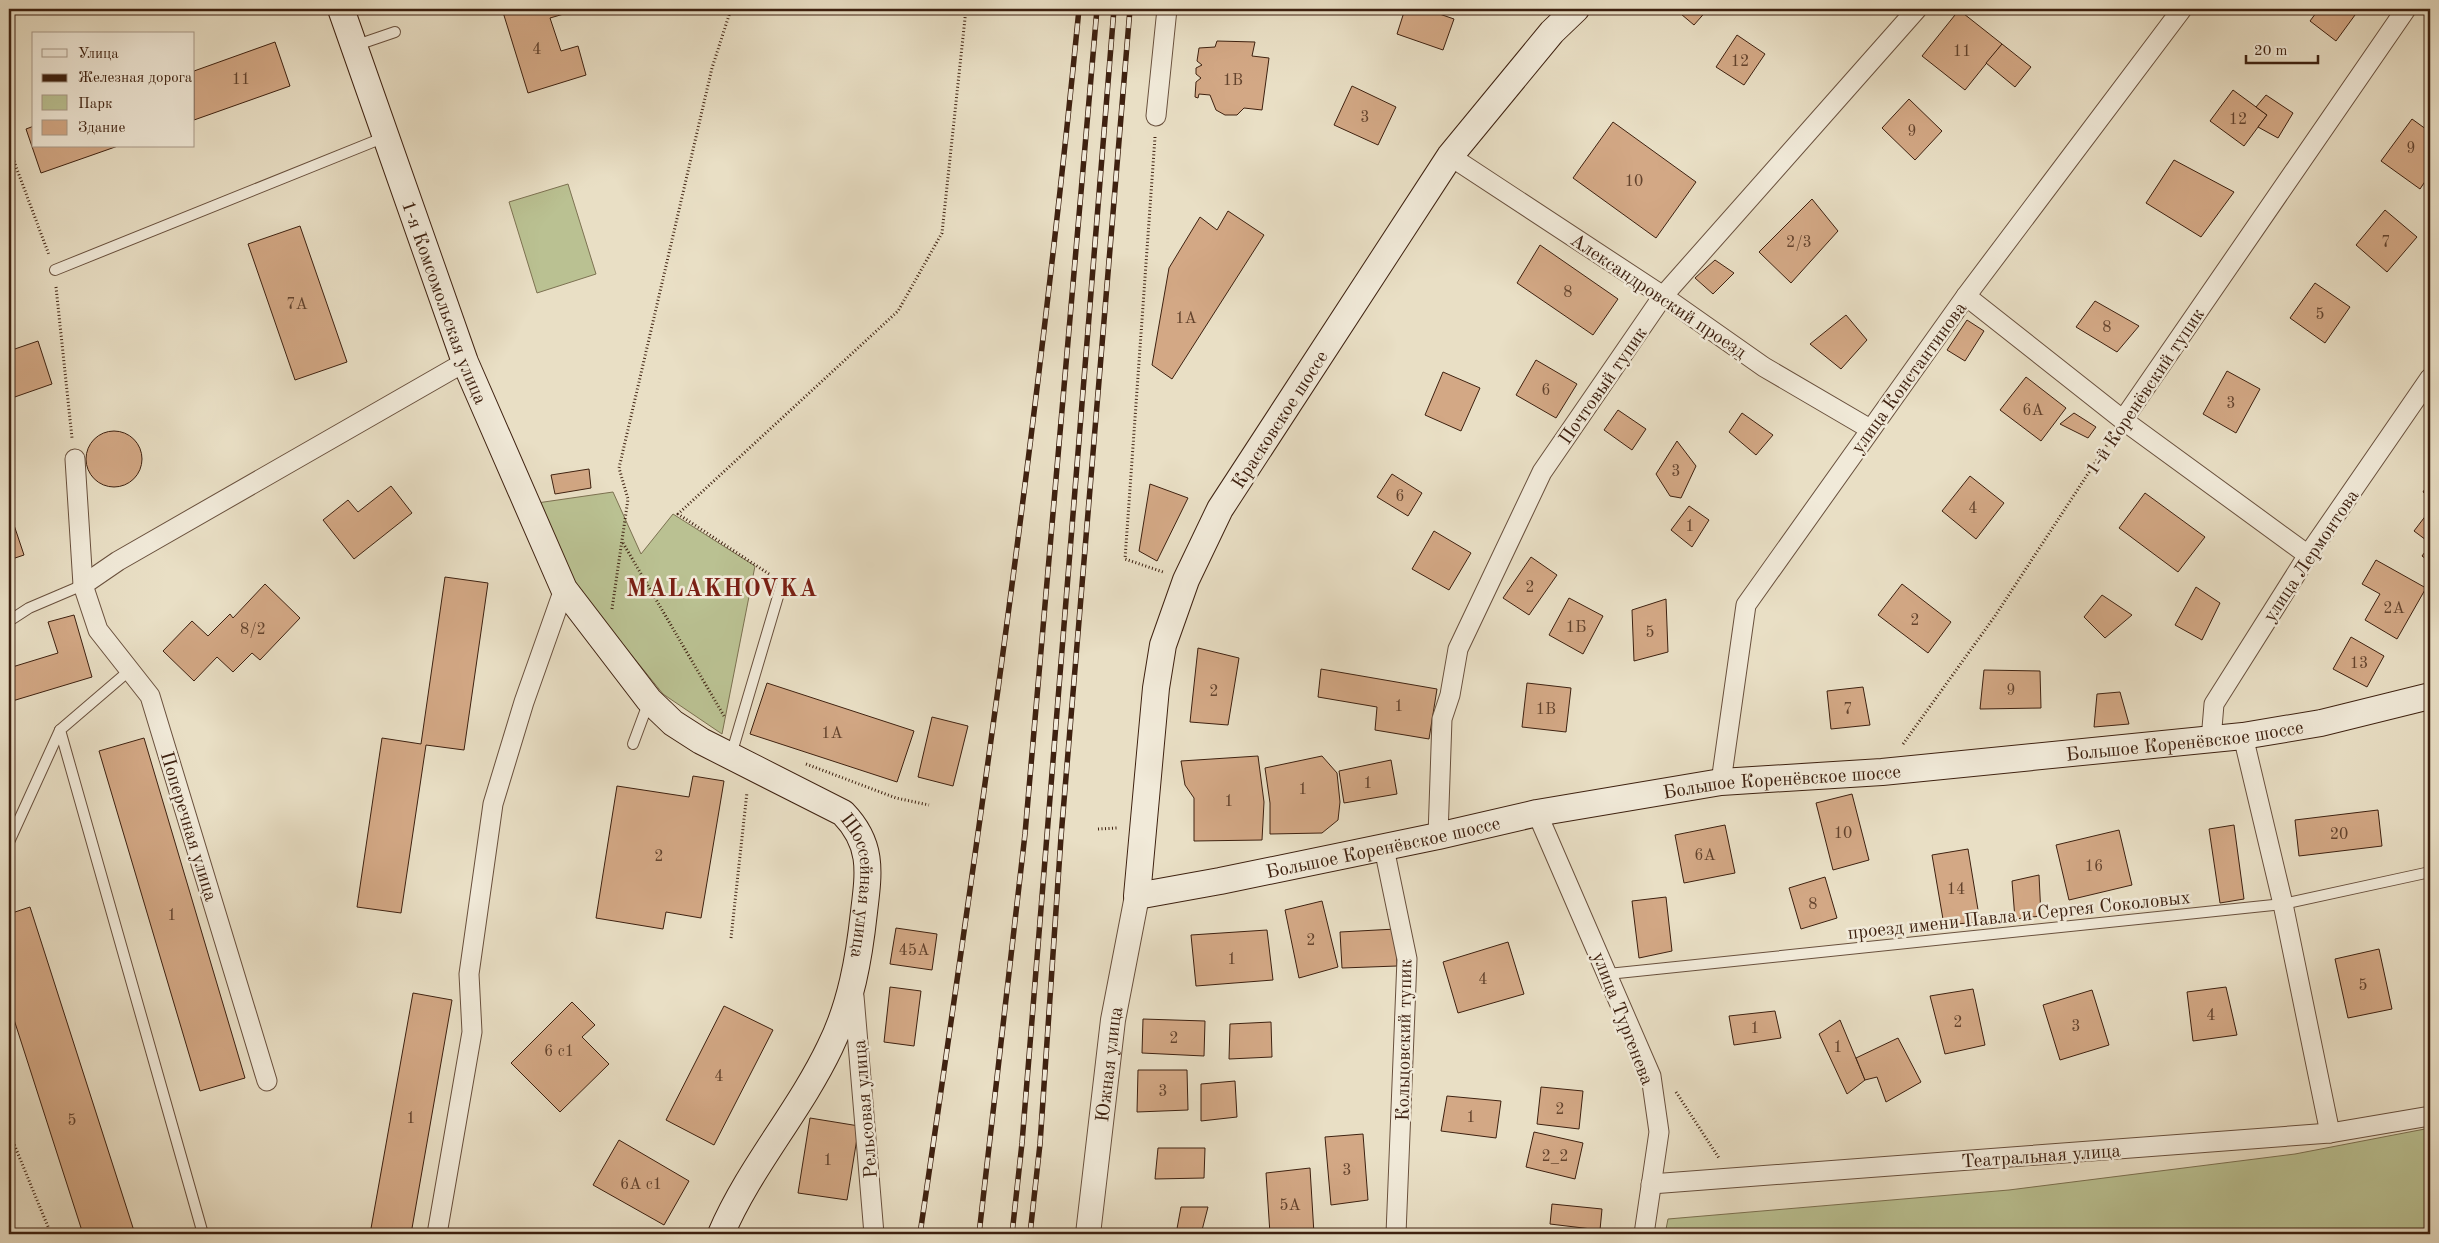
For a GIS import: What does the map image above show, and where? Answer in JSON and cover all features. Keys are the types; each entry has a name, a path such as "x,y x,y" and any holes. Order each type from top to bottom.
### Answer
{"main road":[{"name":"1-я Комсомольская улица","path":"341,9 465,362 564,589"},
{"name":"Красковское шоссе","path":"1137,896 1156,688 1163,645 1186,580 1220,509 1450,156 1552,32 1576,9"},
{"name":"Шоссейная улица","path":"564,589 649,700 674,723 701,741 734,746 843,813 856,826 863,843 868,865 862,933 852,984 831,1046 745,1190 722,1234"},
{"name":"Большое Коренёвское шоссе","path":"1137,896 1384,848 1537,813 1721,782 1882,772 2211,740 2321,723 2430,696"}],"street":[{"path":"1156,116 1167,9"},
{"name":"Почтовый тупик","path":"1438,836 1442,718 1450,695 1458,649 1542,472 1663,296 1917,9"},
{"name":"улица Константинова","path":"1721,782 1746,605 1966,296 2182,9"},
{"name":"1-й Коренёвский тупик","path":"2123,420 2406,9"},
{"name":"Александровский проезд","path":"1450,156 1663,296 1764,367 1870,429"},
{"path":"1966,296 2123,420 2308,555"},
{"path":"83,585 118,561 465,362"},
{"name":"улица Лермонтова","path":"2211,740 2214,704 2308,555 2430,378"},
{"name":"Поперечная улица","path":"74,459 83,585 98,630 150,696 267,1081"},
{"path":"437,1234 472,1032 469,974 493,804 524,702 564,589"},
{"path":"2243,736 2283,904 2330,1134"},
{"name":"улица Тургенева","path":"1537,813 1651,1076 1659,1132 1644,1234"},
{"name":"Кольцовский тупик","path":"1384,848 1407,959 1396,1234"},
{"name":"Южная улица","path":"1088,1234 1113,1020 1137,896"},
{"name":"Рельсовая улица","path":"852,984 874,1234"},
{"name":"Театральная улица","path":"1651,1184 2330,1134 2430,1116"}],"lane":[{"path":"354,46 395,32"},
{"path":"54,270 385,137"},
{"path":"734,746 782,582"},
{"path":"9,621 29,608 83,585"},
{"path":"9,842 60,730 130,670"},
{"path":"633,744 649,700"},
{"path":"60,730 203,1234"},
{"name":"проезд имени Павла и Сергея Соколовых","path":"1608,974 2283,904 2430,872"}],"path":[{"path":"612,610 628,499 619,468 712,68 731,9"},
{"path":"782,582 678,514 898,311 942,233 966,9"},
{"path":"1156,116 1125,559 1186,580"},
{"path":"9,148 54,270 74,459"},
{"name":"1-й Коренёвский тупик","path":"1882,772 1995,616 2123,420"},
{"path":"622,542 734,746"},
{"path":"800,761 896,798 929,805"},
{"path":"1098,829 1120,828"},
{"path":"9,1132 51,1234"}],"green space":[{"path":"568,184 596,274 537,293 509,202"},
{"path":"613,492 641,554 673,514 755,566 722,734 663,694 576,586 537,503"},
{"path":"2430,1128 2430,1234 1665,1234 1668,1219 2009,1190 2295,1154"}],"building":[{"path":"502,9 574,9 574,11 550,18 561,51 578,46 586,75 528,93"},
{"path":"1405,9 1425,9 1454,19 1443,50 1397,34"},
{"path":"1675,9 1708,9 1694,25"},
{"path":"2319,9 2347,9 2355,15 2336,41 2310,21"},
{"path":"1959,10 2002,44 1965,90 1922,56"},
{"path":"1737,35 1765,54 1744,85 1716,67"},
{"path":"1217,41 1255,42 1252,56 1269,58 1262,110 1244,108 1237,115 1225,115 1216,110 1210,95 1199,94 1198,98 1195,97 1196,82 1201,78 1196,74 1196,68 1202,65 1197,61 1199,48 1215,47"},
{"path":"275,42 290,86 195,120 195,71"},
{"path":"2002,44 2031,67 2015,87 1986,63"},
{"path":"1352,86 1396,107 1378,145 1334,125"},
{"path":"2233,90 2267,115 2244,146 2210,121"},
{"path":"2266,95 2293,113 2278,138 2258,127 2267,115 2256,107"},
{"path":"1909,99 1942,131 1915,160 1882,128"},
{"path":"2412,119 2430,132 2430,174 2420,189 2381,161"},
{"path":"1613,122 1696,182 1656,238 1573,178"},
{"path":"32,127 32,147 26,129"},
{"path":"32,148 112,148 41,173"},
{"path":"2174,160 2234,192 2201,237 2146,203"},
{"path":"1812,199 1838,231 1791,283 1759,252"},
{"path":"2385,210 2417,237 2387,272 2356,245"},
{"path":"1228,211 1264,235 1172,379 1152,365 1169,268 1200,217 1217,230"},
{"path":"300,226 347,362 295,380 248,244"},
{"path":"1540,245 1618,299 1593,335 1517,283"},
{"path":"1715,260 1734,273 1713,294 1695,278"},
{"path":"2315,283 2350,307 2325,343 2290,318"},
{"path":"2095,301 2139,326 2117,352 2076,327"},
{"path":"1846,315 1867,340 1841,369 1810,344"},
{"path":"1967,320 1984,331 1965,361 1947,350"},
{"path":"38,341 52,384 9,399 9,351"},
{"path":"1536,360 1577,384 1556,418 1516,395"},
{"path":"2227,371 2260,389 2236,433 2203,414"},
{"path":"1443,372 1480,388 1461,431 1425,415"},
{"path":"2026,377 2066,408 2041,441 2000,410"},
{"path":"1618,410 1646,429 1632,450 1604,430"},
{"path":"1742,413 1773,435 1756,455 1729,432"},
{"path":"2074,413 2096,427 2088,438 2060,424"},
{"path":"109,431 119,431 134,439 140,448 142,459 140,470 134,479 119,487 109,487 98,482 91,475 86,464 86,454 91,443 98,436"},
{"path":"1677,441 1696,466 1681,498 1670,496 1656,474"},
{"path":"589,469 591,488 555,494 551,475"},
{"path":"1392,474 1422,493 1408,516 1377,497"},
{"path":"1970,476 2004,503 1976,539 1942,511"},
{"path":"2430,481 2430,497 2423,492"},
{"path":"1150,484 1188,498 1157,561 1139,551"},
{"path":"391,486 412,513 354,559 323,520 348,500 358,512"},
{"path":"2145,493 2205,537 2178,572 2119,528"},
{"path":"1689,506 1709,520 1692,547 1671,530"},
{"path":"2430,510 2430,543 2414,531"},
{"path":"9,516 11,516 24,555 9,560"},
{"path":"1434,531 1471,553 1449,590 1412,569"},
{"path":"2430,545 2430,562 2422,556"},
{"path":"1531,557 1557,575 1529,615 1503,598"},
{"path":"2376,560 2426,588 2397,639 2365,620 2380,594 2362,584"},
{"path":"445,577 488,583 464,750 426,745 401,913 357,907 382,738 421,744"},
{"path":"265,584 300,618 260,660 252,653 233,672 217,657 194,681 163,651 192,621 208,636 230,614 233,618"},
{"path":"1902,584 1951,622 1928,653 1878,615"},
{"path":"2196,587 2220,603 2202,640 2175,625"},
{"path":"2102,595 2132,615 2105,638 2084,617"},
{"path":"1569,598 1603,616 1583,654 1549,635"},
{"path":"1666,599 1668,652 1634,661 1632,610"},
{"path":"74,615 92,677 9,702 9,668 58,653 48,622"},
{"path":"2351,637 2384,656 2367,687 2333,669"},
{"path":"1198,648 1239,658 1228,725 1190,722"},
{"path":"1321,669 1437,689 1429,739 1375,730 1377,707 1318,697"},
{"path":"1984,670 2040,671 2041,708 1980,709"},
{"path":"767,683 914,731 897,782 750,734"},
{"path":"1527,683 1571,688 1566,732 1522,727"},
{"path":"1863,687 1870,725 1831,729 1827,691"},
{"path":"2120,692 2129,724 2094,727 2097,694"},
{"path":"932,717 968,726 953,786 918,777"},
{"path":"144,738 245,1078 200,1091 99,751"},
{"path":"1258,756 1264,802 1262,840 1194,841 1194,798 1185,785 1181,761"},
{"path":"1322,756 1337,773 1340,802 1338,820 1322,833 1270,834 1270,803 1265,768"},
{"path":"1391,760 1397,794 1344,803 1339,771"},
{"path":"693,776 724,781 701,918 666,912 663,929 596,918 617,786 689,797"},
{"path":"1852,794 1869,860 1833,870 1816,803"},
{"path":"2378,810 2382,846 2299,856 2295,820"},
{"path":"1725,825 1735,873 1684,883 1675,835"},
{"path":"2234,825 2244,899 2220,903 2209,829"},
{"path":"2119,830 2132,885 2069,900 2056,845"},
{"path":"1968,849 1980,922 1944,925 1932,855"},
{"path":"2039,875 2041,916 2015,919 2012,881"},
{"path":"1825,877 1837,918 1801,929 1789,888"},
{"path":"1666,897 1672,951 1639,958 1632,901"},
{"path":"1322,901 1338,967 1299,978 1285,910"},
{"path":"30,907 135,1234 83,1234 9,1004 9,914"},
{"path":"896,928 937,934 932,970 890,964"},
{"path":"1396,929 1397,966 1342,968 1340,932"},
{"path":"1267,930 1273,980 1196,986 1191,935"},
{"path":"1508,942 1524,994 1458,1013 1443,962"},
{"path":"2379,949 2392,1009 2348,1018 2335,959"},
{"path":"890,987 921,991 914,1046 884,1042"},
{"path":"2226,987 2237,1035 2193,1041 2187,992"},
{"path":"1973,989 1985,1045 1945,1054 1930,996"},
{"path":"2092,990 2109,1045 2060,1060 2043,1005"},
{"path":"413,993 452,1000 411,1234 370,1234"},
{"path":"572,1002 595,1025 582,1037 609,1064 560,1112 511,1063"},
{"path":"724,1006 773,1030 714,1145 666,1120"},
{"path":"1775,1011 1781,1038 1734,1045 1729,1016"},
{"path":"1143,1019 1205,1021 1204,1056 1142,1053"},
{"path":"1840,1020 1865,1080 1847,1094 1819,1034"},
{"path":"1271,1022 1272,1057 1229,1059 1230,1024"},
{"path":"1898,1038 1921,1082 1886,1102 1877,1077 1865,1080 1856,1058"},
{"path":"1138,1070 1187,1070 1188,1110 1137,1112"},
{"path":"1235,1081 1237,1117 1201,1121 1201,1084"},
{"path":"1541,1087 1583,1091 1579,1129 1537,1124"},
{"path":"1447,1096 1501,1101 1496,1138 1441,1131"},
{"path":"810,1118 859,1126 847,1200 798,1193"},
{"path":"1534,1132 1583,1143 1575,1179 1526,1167"},
{"path":"1363,1134 1368,1200 1331,1205 1325,1137"},
{"path":"619,1140 689,1181 664,1225 593,1185"},
{"path":"1158,1148 1205,1148 1204,1178 1155,1179"},
{"path":"1310,1168 1314,1234 1270,1234 1266,1173"},
{"path":"1552,1204 1602,1209 1600,1230 1550,1224"},
{"path":"1181,1207 1208,1207 1201,1234 1176,1234"}],"railway":[{"path":"920,1234 965,929 1027,469 1046,316 1079,9"},
{"path":"979,1234 1025,834 1097,9"},
{"path":"1012,1234 1022,1143 1114,9"},
{"path":"1030,1234 1040,1144 1061,837 1130,9"}],"district":[{"name":"MALAKHOVKA","path":"722,588"}]}
